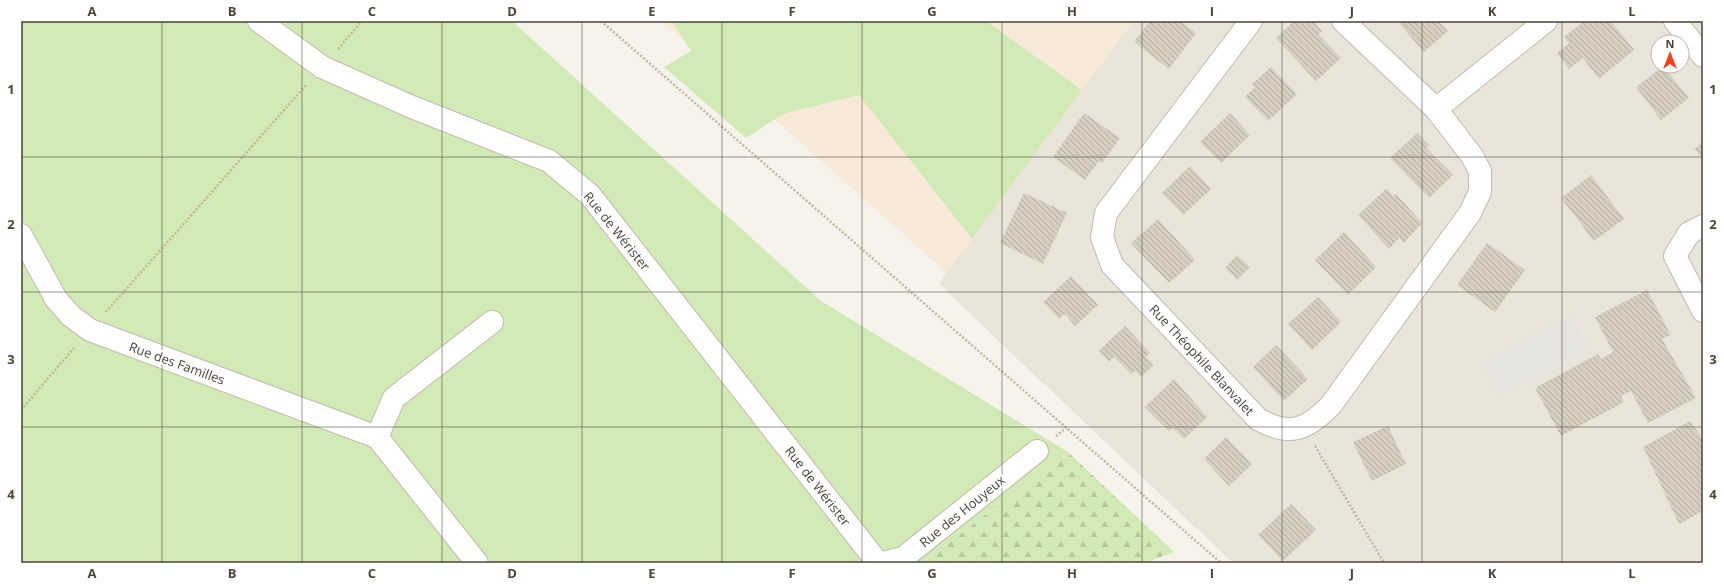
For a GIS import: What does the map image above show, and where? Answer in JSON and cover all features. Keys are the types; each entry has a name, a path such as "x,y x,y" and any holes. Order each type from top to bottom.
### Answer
{"street":[{"name":"Rue de Wérister","path":"259,21 265,27 322,67 412,107 549,161 590,195 878,563"},
{"name":"Rue Théophile Blanvalet","path":"1251,21 1106,213 1102,237 1112,265 1258,419 1272,427 1287,429 1303,426 1318,418 1331,405 1470,213 1480,192 1480,171 1472,156 1436,109 1343,21"},
{"path":"1436,109 1546,21"},
{"path":"1675,21 1703,56"},
{"path":"1703,226 1689,234 1675,256 1703,311"},
{"name":"Rue des Familles","path":"21,235 56,299 71,316 90,330 377,437"},
{"path":"477,563 377,437 394,398 492,322"},
{"name":"Rue des Houyeux","path":"883,563 903,558 1037,451"}],"path":[{"path":"21,410 362,21"},
{"path":"601,21 1221,563"},
{"path":"1303,426 1384,563"}],"shaded area":[{"path":"661,21 1133,21 947,273 754,101"},
{"path":"1133,21 1703,21 1703,563 1233,563 939,283"},
{"path":"1571,315 1589,348 1498,395 1481,362"}],"green space":[{"path":"21,21 512,21 821,301 1068,452 924,562 918,563 21,563"},
{"path":"672,21 986,21 1082,90 972,239 859,95 783,114 746,138 664,67 691,51"},
{"path":"1068,452 1174,552 1145,563 918,563 924,562"}],"building":[{"path":"1150,21 1180,21 1196,33 1169,69 1134,42"},
{"path":"1294,21 1313,21 1322,31 1318,34 1341,58 1316,81 1276,38"},
{"path":"1397,21 1438,21 1448,31 1424,52"},
{"path":"1584,21 1611,21 1634,50 1599,79 1583,58 1569,69 1557,53 1569,43 1564,37"},
{"path":"1271,67 1297,94 1268,121 1245,97 1255,87 1252,84"},
{"path":"1653,74 1670,74 1689,98 1661,120 1636,87"},
{"path":"1084,113 1120,138 1102,163 1099,161 1085,180 1053,157"},
{"path":"1230,113 1250,135 1221,163 1200,142"},
{"path":"1417,133 1429,145 1426,148 1453,175 1429,198 1390,158"},
{"path":"1703,142 1703,159 1694,149"},
{"path":"1190,166 1211,189 1183,215 1162,193"},
{"path":"1591,175 1624,219 1594,241 1561,198"},
{"path":"1387,188 1393,196 1396,194 1422,223 1404,243 1399,238 1389,249 1358,215"},
{"path":"1024,193 1067,213 1043,264 1000,243"},
{"path":"1158,219 1195,260 1169,283 1131,243"},
{"path":"1344,232 1376,267 1348,295 1315,260"},
{"path":"1487,243 1525,270 1495,312 1457,285"},
{"path":"1237,255 1250,267 1237,280 1225,268"},
{"path":"1071,276 1098,305 1075,326 1065,314 1059,319 1043,302"},
{"path":"1647,290 1671,335 1662,339 1696,398 1648,423 1631,391 1621,396 1624,402 1561,436 1535,388 1598,354 1601,359 1613,352 1595,317"},
{"path":"1318,297 1341,322 1312,350 1288,324"},
{"path":"1125,326 1150,353 1146,357 1154,365 1141,377 1135,371 1131,374 1114,357 1109,362 1099,351"},
{"path":"1276,345 1308,379 1284,401 1253,367"},
{"path":"1174,379 1207,417 1184,439 1173,428 1169,431 1145,407"},
{"path":"1690,421 1703,439 1703,511 1679,524 1643,447"},
{"path":"1388,426 1406,464 1372,481 1353,442"},
{"path":"1226,437 1252,464 1229,486 1204,459"},
{"path":"1291,504 1316,530 1283,561 1258,535"}]}
